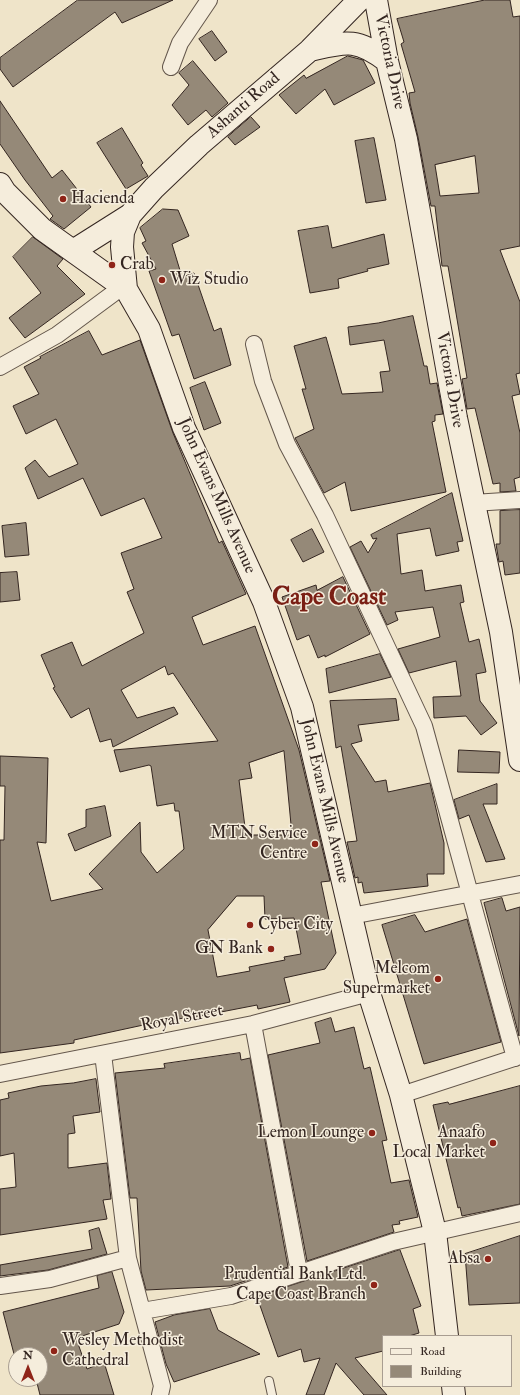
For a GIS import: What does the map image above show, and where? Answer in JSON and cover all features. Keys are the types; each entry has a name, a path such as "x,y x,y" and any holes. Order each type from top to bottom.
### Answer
{"street":[{"path":"171,67 180,43 209,0"},
{"name":"Ashanti Road","path":"73,251 130,215 199,145 310,50 359,0"},
{"name":"Victoria Drive","path":"376,0 387,61 406,139 473,503 501,632 520,760"},
{"path":"310,50 336,44 359,44 374,51 387,61"},
{"path":"0,184 5,192 42,229 124,288 57,335 0,367"},
{"name":"Ashanti Road","path":"124,288 122,247 123,232 130,215"},
{"name":"John Evans Mills Avenue","path":"124,288 149,329 184,428 264,602 302,707 370,993 401,1095 435,1232 447,1335"},
{"path":"254,344 263,381 287,444 325,515 424,726 469,894 517,1057 401,1095"},
{"path":"473,503 520,500"},
{"path":"351,916 520,884"},
{"name":"Royal Street","path":"0,1074 253,1024 370,993"},
{"path":"253,1024 299,1272"},
{"path":"103,1054 128,1258 162,1386 160,1395"},
{"path":"142,1311 231,1296 277,1282 299,1272 393,1242 520,1213"},
{"path":"0,1286 50,1279 128,1258"}],"lane":[{"path":"269,1381 272,1395"}],"building":[{"path":"78,0 173,0 122,23 115,12 13,87 0,69 0,58"},
{"path":"485,0 510,0 513,17 520,16 520,246 500,250 520,302 520,373 516,374 520,394 512,396 520,433 520,477 514,479 516,491 500,492 500,483 493,484 475,408 467,409 462,379 467,378 448,266 442,266 435,206 431,206 410,103 409,93 415,92 401,44 404,42 397,19","holes":["475,156 479,193 440,196 435,165"]},
{"path":"212,31 227,52 215,61 199,39"},
{"path":"348,56 363,60 375,83 334,105 325,89 296,114 279,95 304,75 306,78"},
{"path":"193,61 228,103 212,117 206,110 188,125 172,105 189,85 179,73"},
{"path":"0,101 52,178 62,170 91,207 64,229 50,219 53,216 25,180 0,144"},
{"path":"251,117 260,127 235,145 228,137"},
{"path":"122,128 143,163 141,165 148,176 126,189 97,143"},
{"path":"374,138 386,200 366,203 355,141"},
{"path":"163,209 178,210 189,236 172,244 182,277 194,273 214,331 221,328 231,365 194,379 179,334 172,336 149,271 156,269 142,243 146,241 140,228"},
{"path":"328,226 332,248 384,234 389,264 367,269 368,271 338,279 339,288 310,293 298,231"},
{"path":"33,237 63,259 57,266 85,294 25,338 9,318 41,293 13,257"},
{"path":"413,316 424,366 427,366 430,384 437,383 443,414 435,415 435,421 432,422 446,492 351,511 345,482 324,493 295,438 314,429 302,389 306,389 294,346 326,337 342,394 383,392 380,372 390,371 384,340 350,345 348,327"},
{"path":"89,331 102,355 140,340 173,433 219,543 222,541 246,594 192,617 203,645 255,626 299,750 330,881 321,882 336,953 325,969 284,978 290,1002 258,1009 257,1005 185,1019 148,1024 74,1040 74,1043 0,1053 0,840 4,840 5,786 0,786 0,756 48,758 46,843 37,842 51,901 103,889 89,874 140,822 141,852 157,873 184,849 179,811 175,811 174,803 157,806 151,766 149,765 120,772 114,750 218,741 173,673 168,675 165,666 121,690 137,718 174,707 178,714 113,747 111,739 100,742 89,708 71,718 53,688 55,687 41,655 72,642 82,666 144,633 127,592 134,589 121,553 162,538 144,498 101,516 83,478 38,499 25,468 35,460 49,477 78,464 56,419 26,434 13,406 39,394 24,367 41,358 40,357","holes":["284,751 292,835 246,835 239,780 252,778 249,763","237,896 264,896 265,919 294,918 301,954 284,957 285,960 249,967 250,971 217,977 208,930"]},
{"path":"205,382 221,423 204,430 190,388"},
{"path":"452,493 463,541 457,542 459,551 436,556 430,528 397,534 401,574 422,570 425,591 461,585 464,602 460,603 469,642 479,639 486,672 476,674 480,701 497,723 481,735 466,716 434,718 433,697 461,696 456,661 409,673 398,649 440,637 433,607 395,612 398,620 387,625 350,547 361,541 368,553 377,538 373,539 371,535"},
{"path":"520,510 520,573 505,575 503,561 499,562 496,544 500,544 500,511"},
{"path":"26,523 29,555 5,557 2,526"},
{"path":"312,529 324,552 303,562 291,540"},
{"path":"17,572 20,600 0,602 0,573"},
{"path":"343,577 370,634 325,657 325,655 318,658 309,635 297,640 282,597 316,585 317,590"},
{"path":"380,654 391,677 329,693 326,669"},
{"path":"396,699 399,720 358,725 362,741 351,744 375,782 386,780 388,792 430,783 444,843 444,874 427,874 428,886 364,893 362,882 358,883 358,877 355,878 347,842 357,841 341,746 336,748 330,701"},
{"path":"459,750 500,752 499,773 458,772"},
{"path":"497,784 497,804 483,804 505,859 486,862 469,815 459,819 454,800"},
{"path":"105,806 111,836 75,851 68,834 86,827 86,810"},
{"path":"502,898 506,911 520,907 519,1036 484,903"},
{"path":"415,915 425,932 467,919 501,1042 424,1064 382,925"},
{"path":"331,1018 335,1032 354,1027 364,1069 370,1067 387,1140 382,1141 391,1183 409,1180 418,1217 399,1221 400,1224 392,1225 394,1232 307,1261 268,1055 320,1043 315,1023"},
{"path":"240,1053 241,1060 250,1058 288,1267 230,1286 146,1290 141,1271 137,1198 130,1198 115,1073 165,1068 164,1064"},
{"path":"96,1079 100,1112 73,1116 75,1133 68,1134 68,1168 107,1163 111,1199 103,1200 107,1219 0,1235 0,1189 16,1187 14,1153 0,1156 0,1100 9,1098 8,1093 41,1086"},
{"path":"520,1086 520,1204 462,1216 460,1207 458,1208 433,1105 448,1102 449,1104"},
{"path":"99,1228 107,1254 48,1270 0,1276 0,1265 92,1249 89,1231"},
{"path":"520,1236 520,1303 469,1305 465,1254"},
{"path":"400,1250 421,1306 413,1309 419,1333 412,1335 382,1335 382,1351 355,1358 387,1395 364,1395 336,1363 324,1395 306,1395 320,1358 304,1362 301,1349 278,1357 257,1297"},
{"path":"112,1272 124,1312 119,1324 76,1338 87,1369 104,1362 114,1395 40,1395 38,1387 48,1387 48,1347 12,1347 3,1312 99,1288 97,1276"},
{"path":"210,1309 218,1330 260,1354 174,1382 166,1364 155,1322 174,1315"}],"place":[{"name":"Hacienda","path":"63,199"},
{"name":"Crab","path":"112,265"},
{"name":"Wiz Studio","path":"162,280"},
{"name":"MTN Service Centre","path":"315,844"},
{"name":"Cyber City","path":"250,925"},
{"name":"GN Bank","path":"271,949"},
{"name":"Melcom Supermarket","path":"438,979"},
{"name":"Lemon Lounge","path":"372,1133"},
{"name":"Anaafo Local Market","path":"493,1143"},
{"name":"Absa","path":"488,1259"},
{"name":"Prudential Bank Ltd. Cape Coast Branch","path":"374,1285"},
{"name":"Wesley Methodist Cathedral","path":"54,1351"}],"district":[{"name":"Cape Coast","path":"329,599"}]}
